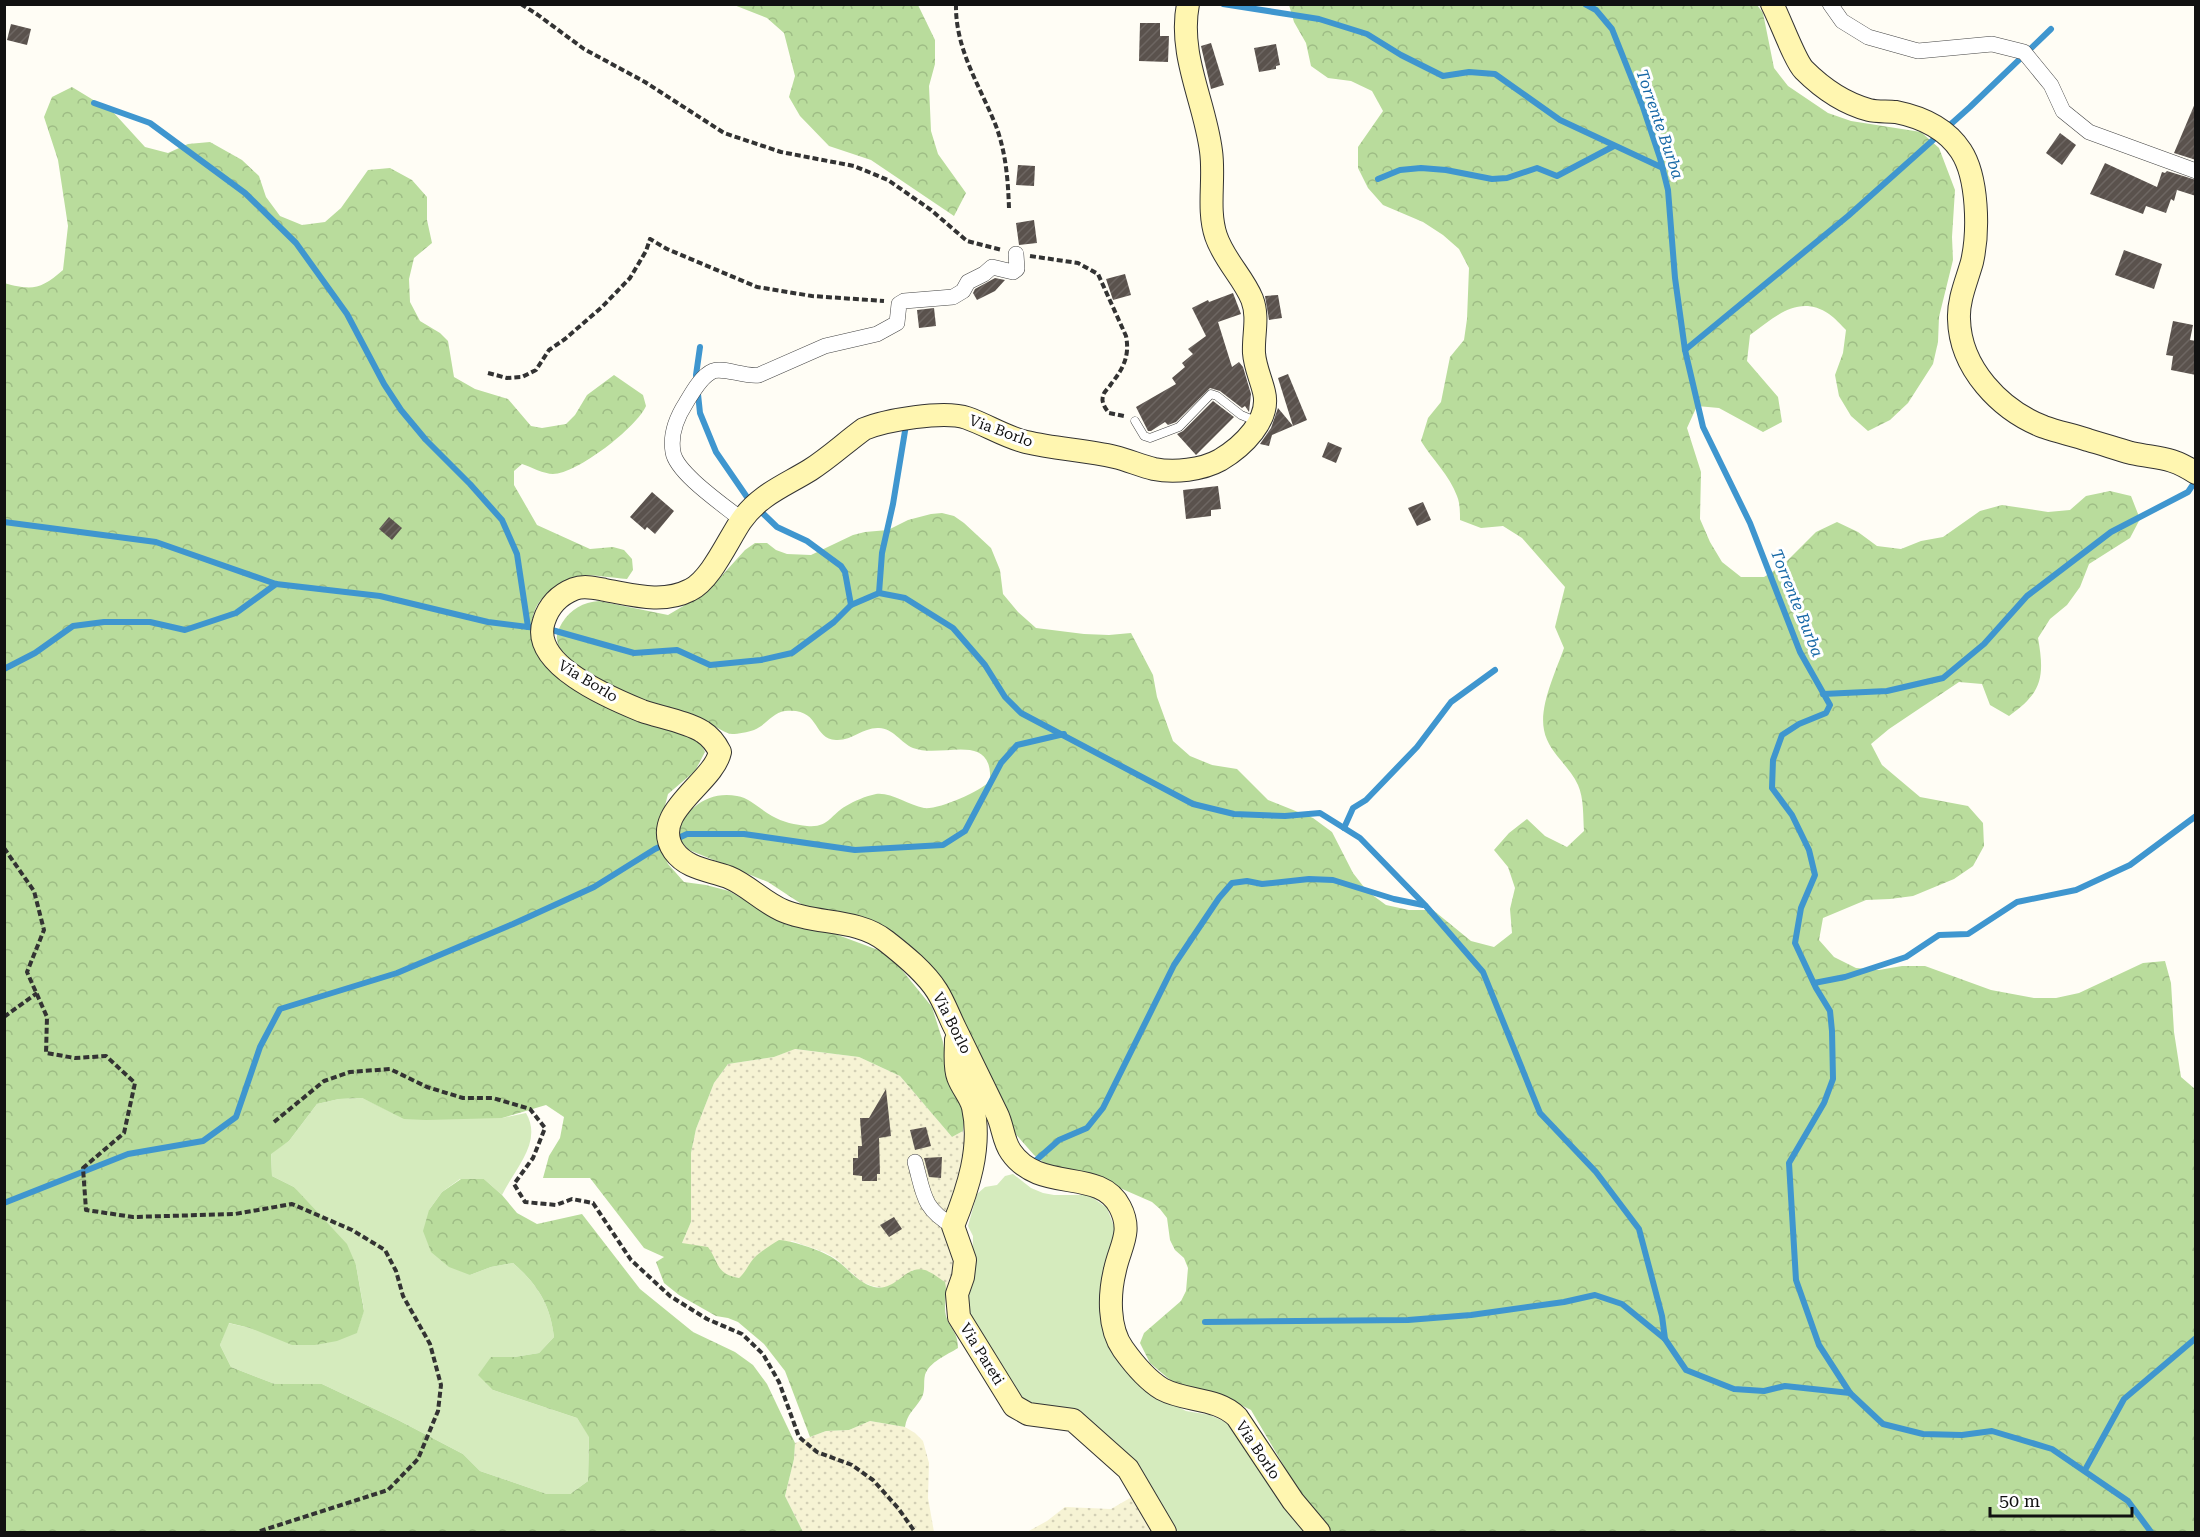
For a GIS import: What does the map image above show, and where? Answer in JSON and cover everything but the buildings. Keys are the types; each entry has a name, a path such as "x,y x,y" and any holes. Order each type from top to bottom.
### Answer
{"main road":[{"name":"Via Borlo","path":"1188,4 1186,33 1189,59 1211,151 1212,217 1216,236 1223,252 1252,299 1255,363 1266,404 1259,422 1240,445 1217,461 1204,466 1166,470 1115,457 1022,441 964,417 904,419 874,425 864,429 810,470 766,494 742,519 709,572 691,590 664,598 653,598 580,587 561,595 553,603 542,627 541,638 545,650 554,661 594,688 641,710 702,731 716,744 720,752 714,769 681,803 670,824 669,837 672,849 680,858 692,867 731,878 786,912 805,918 849,925 882,938 911,962 937,990 1001,1121 1011,1152 1022,1164 1048,1177 1096,1185 1107,1190 1121,1208 1126,1233 1114,1274 1112,1310 1115,1335 1122,1348 1160,1388 1229,1410 1293,1501 1319,1533"},
{"path":"1772,4 1801,67 1824,88 1840,99 1870,110 1895,112 1919,118 1940,129 1961,150 1969,169 1976,201 1972,258 1958,311 1959,327 1970,364 1985,386 2006,405 2042,426 2133,453 2171,460 2196,473"},
{"path":"953,1226 963,1203 971,1172 976,1129 972,1104 958,1076 955,1029"},
{"name":"Via Pareti","path":"953,1226 965,1260 963,1277 957,1294 959,1317 1014,1406 1028,1414 1073,1420 1128,1469 1165,1533"}],"street":[{"path":"1830,4 1842,21 1868,37 1918,51 1992,44 2024,52 2051,85 2063,111 2089,132 2196,171"},
{"path":"742,519 698,484 676,460 673,452 674,429 681,412 708,374 713,371 725,371 749,376 759,375 825,346 878,334 897,323 900,304 910,300 953,297 963,291 968,282 992,267 1013,273 1017,269 1016,254"},
{"path":"915,1162 928,1207 953,1226"}],"lane":[{"path":"1135,421 1144,436 1150,438 1179,427 1211,394 1217,396 1241,416 1259,422"}],"path":[{"path":"521,4 584,49 645,82 724,133 781,152 854,166 888,180 932,210 967,241 1016,254 1078,262 1098,274 1128,345 1126,361 1104,393 1103,403 1109,413 1135,421"},
{"path":"956,4 956,21 970,71 996,127 1008,172 1009,208"},
{"path":"488,373 507,378 522,377 536,370 549,350 602,307 630,278 646,251 650,239 667,249 757,287 812,296 900,304"},
{"path":"4,848 34,891 44,930 27,972 47,1017 46,1053 75,1058 106,1056 135,1083 124,1132 83,1168 86,1210 133,1217 235,1214 292,1204 351,1230 385,1250 396,1271 403,1296 430,1344 441,1385 438,1411 418,1459 388,1490 257,1533"},
{"path":"4,1017 37,993"},
{"path":"274,1122 324,1081 350,1072 390,1069 427,1087 463,1098 493,1098 530,1109 545,1128 533,1158 514,1184 525,1202 556,1205 572,1199 593,1203 631,1260 670,1296 707,1319 742,1334 763,1354 779,1382 799,1437 817,1452 852,1465 873,1480 898,1508 915,1533"}],"shaded area":[{"path":"794,1049 859,1057 900,1076 952,1137 963,1131 965,1153 957,1262 948,1293 913,1270 895,1284 884,1288 872,1286 862,1282 835,1258 792,1241 752,1261 747,1271 739,1278 727,1276 718,1269 715,1258 682,1243 691,1222 691,1153 696,1129 714,1083 728,1064 774,1057"},
{"path":"870,1421 905,1427 923,1441 929,1463 928,1498 934,1532 803,1532 785,1496 794,1459 795,1443 826,1431 849,1430"},
{"path":"1130,1498 1141,1502 1157,1532 1027,1532 1047,1521 1065,1507 1111,1509"}],"green space":[{"path":"734,5 918,5 935,40 935,64 929,86 931,131 938,154 966,193 954,216 871,160 829,146 800,116 789,97 795,76 784,33 767,18"},
{"path":"1289,5 1757,5 1763,13 1774,68 1788,86 1828,113 1851,121 1921,132 1939,148 1955,190 1953,260 1939,317 1938,342 1933,364 1908,403 1890,420 1868,431 1851,416 1839,396 1835,375 1843,353 1846,330 1818,308 1797,307 1777,315 1750,335 1747,361 1778,397 1782,422 1763,432 1719,408 1697,406 1687,428 1701,472 1700,519 1722,562 1741,577 1764,577 1783,565 1816,532 1837,522 1858,532 1877,546 1901,549 1921,541 1943,537 1980,511 2002,505 2048,512 2070,510 2086,496 2110,491 2131,496 2140,519 2130,538 2089,564 2080,587 2067,605 2050,619 2038,638 2041,663 2039,683 2020,708 2009,716 1990,705 1982,684 1959,682 1889,729 1871,744 1882,765 1920,797 1968,806 1983,823 1984,846 1973,866 1954,879 1913,896 1866,900 1823,918 1819,940 1834,957 1856,968 1879,970 1902,966 1925,966 1991,990 2034,998 2056,998 2079,993 2143,963 2165,961 2171,983 2174,1032 2181,1077 2195,1089 2195,1532 1329,1532 1308,1507 1251,1410 1220,1395 1175,1384 1150,1363 1140,1343 1144,1333 1181,1301 1186,1291 1188,1268 1184,1258 1175,1250 1170,1240 1167,1218 1160,1209 1152,1202 1098,1175 1051,1168 1034,1155 1012,1130 944,984 806,907 768,882 689,850 677,837 684,818 698,804 716,796 742,797 776,818 807,826 825,823 849,804 876,794 888,795 924,808 939,806 968,795 990,781 989,765 983,756 975,751 913,748 889,730 879,728 836,740 828,738 811,718 797,711 780,712 754,730 732,734 700,718 641,701 592,677 558,644 557,633 566,618 578,607 588,603 599,601 668,615 707,592 745,550 755,543 767,543 787,554 811,555 853,535 888,530 908,520 942,513 954,516 991,548 1000,570 1003,594 1036,628 1084,634 1131,633 1153,675 1157,697 1173,741 1190,756 1212,765 1237,769 1268,800 1313,818 1332,832 1353,873 1367,891 1386,905 1409,910 1433,910 1471,941 1494,947 1512,933 1510,909 1515,888 1508,867 1494,850 1509,833 1527,819 1545,836 1567,847 1584,831 1580,790 1546,738 1543,721 1549,689 1564,648 1555,627 1565,587 1522,538 1503,526 1481,528 1460,520 1459,502 1454,489 1421,441 1428,418 1441,402 1450,357 1464,340 1469,268 1459,249 1443,235 1423,222 1383,205 1368,188 1358,168 1358,147 1383,111 1372,91 1351,81 1328,78 1311,66 1306,43 1294,22"},
{"path":"72,87 113,112 145,147 168,153 188,144 210,142 242,160 259,176 266,197 280,216 302,225 325,222 341,208 368,170 390,168 412,180 427,197 427,220 432,243 414,258 409,279 410,302 420,321 440,333 448,341 454,377 475,389 508,399 531,426 542,428 566,424 575,415 587,395 614,375 643,395 646,406 640,415 619,437 591,458 564,472 553,474 522,464 514,471 514,485 537,525 590,549 613,547 624,550 632,559 633,570 627,579 600,576 571,578 540,601 531,627 537,652 551,670 572,687 598,701 699,739 705,752 695,771 668,794 657,837 668,864 684,882 729,891 787,925 819,928 889,954 932,1007 943,1042 949,1080 965,1113 963,1131 952,1137 900,1076 859,1057 795,1049 774,1057 728,1064 714,1083 696,1129 691,1153 691,1222 682,1243 708,1247 719,1267 726,1274 739,1278 754,1258 779,1240 800,1244 824,1253 863,1282 874,1287 889,1286 918,1269 925,1270 945,1282 946,1316 957,1338 958,1348 939,1359 927,1370 923,1396 909,1415 905,1427 870,1421 849,1430 826,1431 810,1437 785,1371 764,1344 738,1322 716,1316 679,1295 664,1283 656,1262 664,1257 644,1248 590,1178 543,1178 549,1156 560,1138 564,1117 546,1105 502,1118 426,1120 404,1119 362,1098 339,1099 317,1104 289,1141 271,1154 272,1176 294,1187 347,1244 356,1265 364,1311 357,1333 337,1341 315,1345 292,1345 250,1328 229,1323 220,1345 231,1367 275,1384 322,1384 463,1454 480,1471 547,1494 570,1494 588,1481 589,1437 577,1418 493,1390 478,1375 491,1357 514,1357 539,1353 554,1337 546,1305 536,1287 513,1263 491,1267 470,1275 449,1267 431,1252 423,1231 429,1210 442,1192 461,1179 484,1179 517,1213 537,1224 582,1214 640,1289 693,1332 735,1352 753,1365 767,1384 795,1443 794,1459 785,1496 803,1532 5,1532 4,283 36,287 49,281 63,270 68,226 58,160 44,117 52,97"},
{"path":"362,1098 404,1118 502,1118 526,1113 531,1134 529,1145 502,1195 484,1179 460,1179 442,1192 429,1210 470,1275 491,1267 513,1263 536,1287 546,1305 554,1337 539,1353 514,1357 491,1357 493,1390 577,1418 589,1436 588,1481 570,1494 547,1494 480,1471 463,1454 322,1384 275,1384 231,1367 220,1345 228,1323 250,1328 357,1332 364,1310 356,1265 294,1187 272,1176 271,1153 289,1141 317,1104 339,1099"},
{"path":"1013,1174 1031,1188 1043,1193 1089,1195 1107,1208 1115,1229 1103,1286 1153,1394 1186,1411 1210,1415 1232,1425 1307,1532 1175,1532 1151,1487 1034,1404 1024,1400 1016,1392 972,1320 967,1301 972,1273 973,1236 968,1226 977,1194 985,1187 997,1185 1005,1176"}],"waterway":[{"path":"1223,4 1319,19 1367,34 1401,55 1443,76 1469,72 1495,74 1560,120 1663,168"},
{"name":"Torrente Burba","path":"1585,4 1596,10 1612,29 1643,107 1660,158 1668,190 1675,278 1685,350 1703,427 1750,523 1800,652 1830,705 1826,713 1799,724 1782,735 1773,760 1772,788 1792,815 1809,850 1815,875 1801,908 1795,943 1816,988 1830,1011 1832,1031 1833,1079 1824,1103 1789,1163 1796,1280 1819,1345 1850,1393 1883,1424 1923,1434 1962,1435 1992,1431 2052,1449 2128,1501 2151,1532"},
{"path":"1685,350 1848,216 1970,107 2051,29"},
{"path":"94,103 150,123 245,193 296,243 347,314 384,384 401,410 426,440 502,520 517,554 528,627"},
{"path":"1378,179 1400,170 1421,168 1446,170 1492,179 1507,178 1537,168 1557,176 1614,146"},
{"path":"700,347 696,375 700,413 716,452 749,500 777,527 807,541 841,566 845,572 851,605"},
{"path":"879,593 882,553 906,425"},
{"path":"1823,694 1887,691 1943,678 1984,644 2027,596 2111,532 2188,492 2196,480"},
{"path":"4,522 156,542 276,584 380,596 488,622 552,630 634,653 677,650 710,665 761,660 792,653 834,622 851,605 879,593 905,598 953,628 985,665 1005,697 1021,713 1193,804 1234,814 1285,816 1320,813 1360,838 1425,905 1483,972 1540,1113 1596,1172 1639,1229 1662,1316 1665,1339 1686,1370 1734,1389 1764,1391 1785,1386 1850,1393"},
{"path":"4,669 35,653 73,626 104,622 150,622 185,630 236,613 276,584"},
{"path":"1344,828 1353,808 1366,800 1417,747 1451,702 1495,670"},
{"path":"4,1203 128,1154 203,1141 236,1117 260,1047 280,1009 397,973 513,924 594,887 655,849 687,834 744,834 855,850 943,845 965,831 1001,763 1017,745 1064,734"},
{"path":"1814,983 1845,977 1906,957 1939,935 1968,934 2017,902 2076,890 2130,865 2196,816"},
{"path":"1034,1162 1059,1140 1087,1128 1103,1108 1174,965 1219,898 1232,883 1247,881 1262,884 1309,879 1333,880 1394,899 1423,905"},
{"path":"1205,1322 1408,1320 1471,1315 1564,1302 1595,1295 1622,1304 1665,1339"},
{"path":"2085,1470 2124,1399 2196,1338"}]}
